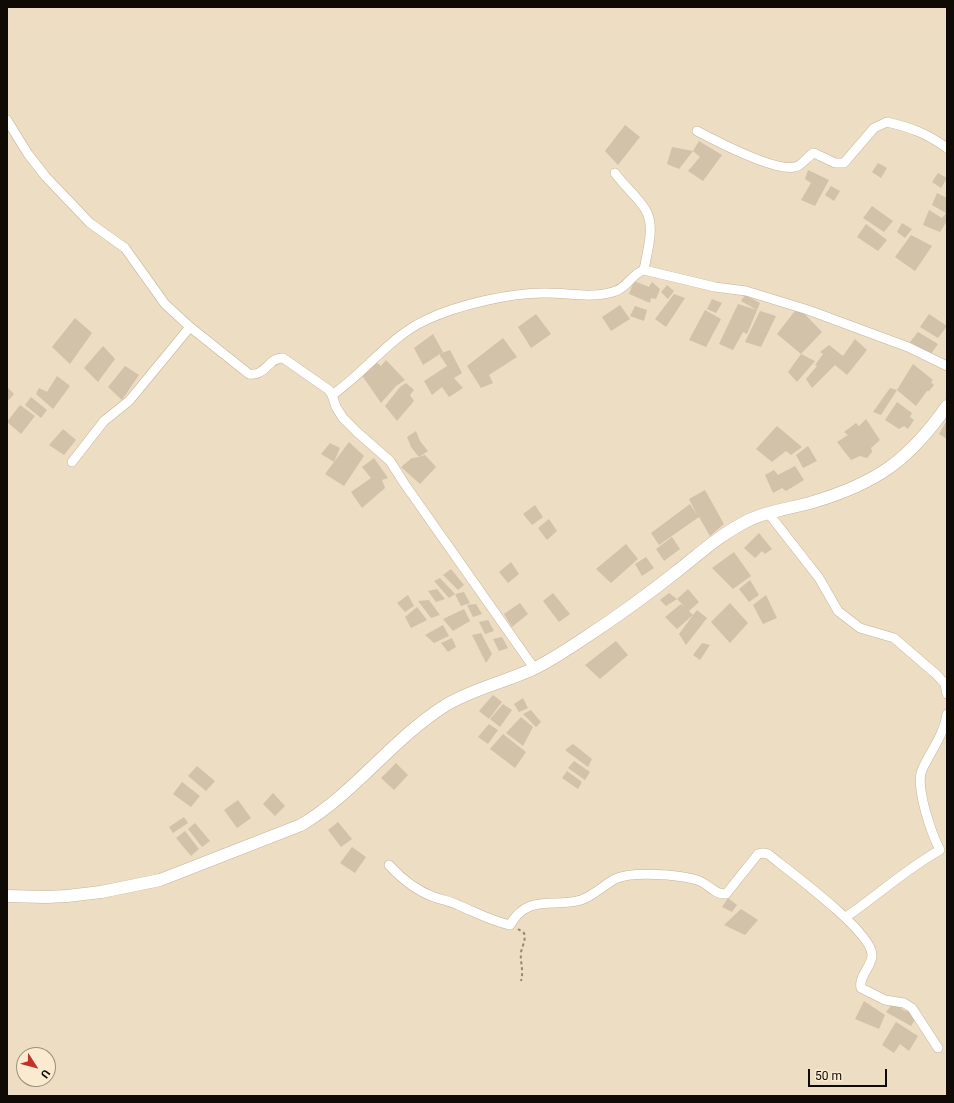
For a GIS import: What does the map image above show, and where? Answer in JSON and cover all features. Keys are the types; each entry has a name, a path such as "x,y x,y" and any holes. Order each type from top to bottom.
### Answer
{"main road":[{"path":"7,896 46,897 101,892 160,880 301,825 321,813 342,796 425,720 446,705 534,668 582,640 633,605 714,542 749,520 822,499 859,485 887,470 915,447 947,406"}],"street":[{"path":"7,120 28,154 46,177 90,223 125,248 165,304 190,327 249,374 255,375 261,373 275,359 283,358 329,390 336,407 343,418 396,468 404,483 534,668"},
{"path":"697,131 721,144 772,165 791,168 798,166 814,153 836,163 844,163 874,128 887,122 912,128 929,135 947,148"},
{"path":"615,173 645,209 649,218 651,229 644,270"},
{"path":"332,395 344,387 390,342 427,319 475,304 522,293 593,296 616,291 624,287 640,271 644,270 715,287 746,291 808,310 908,347 947,366"},
{"path":"72,462 104,421 129,401 190,327"},
{"path":"770,514 819,578 838,611 860,628 894,638 937,675 945,684 947,694"},
{"path":"846,917 877,895 901,875 943,853 924,804 919,782 921,771 934,749 947,714"},
{"path":"389,865 404,880 432,897 455,903 495,922 510,925 514,917 541,902 581,900 617,878 639,875 666,875 698,880 721,895 726,894 758,854 763,852 768,854 846,917 864,939 872,952 872,959 862,980 862,988 886,1000 904,1004 912,1008 938,1048"}],"path":[{"path":"510,925 524,933 526,939 521,954 521,965 523,970 521,981"}],"building":[{"path":"625,125 640,137 618,165 605,151"},
{"path":"699,141 722,155 703,181 688,171 700,157 693,151"},
{"path":"672,147 693,151 679,169 667,164"},
{"path":"878,163 887,168 881,178 872,172"},
{"path":"808,170 829,180 815,206 801,200 811,183 805,179"},
{"path":"938,173 947,178 941,188 932,182"},
{"path":"831,186 840,191 834,201 825,195"},
{"path":"937,193 947,198 947,221 940,232 923,225 929,210 942,218 946,213 932,205"},
{"path":"872,206 893,221 884,232 863,218"},
{"path":"902,223 912,229 905,238 897,232"},
{"path":"866,224 887,240 878,251 857,237"},
{"path":"911,235 932,246 915,271 895,257"},
{"path":"634,281 649,287 652,282 660,289 656,299 651,298 650,303 629,294"},
{"path":"667,285 674,291 668,299 661,292"},
{"path":"674,294 685,298 666,327 655,319"},
{"path":"745,295 760,303 747,334 743,332 733,350 719,344 738,304 757,310 741,301"},
{"path":"712,299 722,303 716,313 707,309"},
{"path":"620,305 630,319 611,331 602,317"},
{"path":"635,306 647,310 644,321 630,316"},
{"path":"798,307 822,332 801,354 777,334"},
{"path":"705,310 721,319 706,347 689,340"},
{"path":"760,311 776,316 761,347 745,342"},
{"path":"536,314 551,334 531,348 518,327"},
{"path":"929,314 947,326 938,338 920,327"},
{"path":"75,318 92,333 70,364 52,347"},
{"path":"918,332 938,344 931,354 910,342"},
{"path":"433,334 443,352 423,365 414,348"},
{"path":"503,338 517,357 489,375 493,383 481,388 467,366"},
{"path":"855,339 867,350 847,375 835,365 812,388 806,379 817,366 815,365 823,354 820,352 829,345 843,356"},
{"path":"103,346 115,359 98,382 84,368"},
{"path":"450,350 462,373 454,378 463,388 449,397 442,387 432,395 424,381 447,366 439,354"},
{"path":"801,354 815,361 797,382 788,372"},
{"path":"386,360 405,380 396,386 381,403 361,374 376,362 381,366"},
{"path":"913,364 933,380 931,382 934,385 929,391 927,391 916,406 897,390"},
{"path":"125,366 139,375 122,400 108,387"},
{"path":"57,376 70,386 53,409 36,394 39,388 47,392"},
{"path":"406,383 414,390 410,395 414,401 397,421 385,406 400,387"},
{"path":"7,387 14,394 7,402"},
{"path":"890,388 897,390 881,415 873,412"},
{"path":"31,397 47,410 41,418 25,405"},
{"path":"897,402 912,413 910,417 914,420 908,429 904,426 899,429 885,420"},
{"path":"20,405 35,416 21,434 7,422"},
{"path":"866,419 880,440 871,448 872,452 867,458 860,456 851,460 837,442 848,435 844,432 856,423 859,426"},
{"path":"947,420 947,439 939,434"},
{"path":"777,426 802,447 791,455 786,451 772,462 756,449"},
{"path":"63,429 76,440 64,455 49,445"},
{"path":"416,431 420,441 428,451 419,457 411,447 407,437"},
{"path":"349,442 364,456 344,486 325,474"},
{"path":"330,443 340,448 334,462 321,454"},
{"path":"808,446 817,461 803,468 796,455"},
{"path":"425,455 436,467 420,484 401,467 412,458"},
{"path":"374,458 388,478 382,480 385,488 362,508 351,492 371,478 362,467"},
{"path":"795,466 804,480 786,491 782,488 773,493 765,475 774,470 778,475"},
{"path":"705,490 724,524 710,536 699,517 659,545 651,533 690,504 697,515 689,499"},
{"path":"535,505 543,517 532,525 523,514"},
{"path":"549,519 557,531 547,540 538,528"},
{"path":"759,533 772,549 765,554 762,551 755,558 744,548"},
{"path":"672,537 680,549 664,561 656,549"},
{"path":"626,544 638,559 611,583 596,569"},
{"path":"734,552 751,576 733,589 712,568"},
{"path":"646,557 654,568 642,576 635,564"},
{"path":"511,562 519,574 508,583 499,572"},
{"path":"451,569 464,585 458,590 443,575"},
{"path":"440,578 455,594 449,598 434,581"},
{"path":"750,580 759,595 749,602 739,589"},
{"path":"437,589 445,599 436,602 428,591"},
{"path":"688,589 699,602 689,611 693,615 677,629 665,617 681,604 685,607 677,599"},
{"path":"464,592 470,603 461,606 455,594"},
{"path":"553,593 570,614 559,622 543,601"},
{"path":"669,593 677,599 666,606 660,600"},
{"path":"408,595 414,606 405,612 397,603"},
{"path":"766,595 777,618 763,624 753,605"},
{"path":"429,600 440,615 431,618 418,601"},
{"path":"520,603 528,614 512,627 504,614"},
{"path":"730,603 748,623 730,643 711,622"},
{"path":"476,604 482,614 473,617 467,605"},
{"path":"417,607 427,620 411,628 405,617"},
{"path":"464,609 470,621 453,631 443,619"},
{"path":"697,610 707,618 686,645 679,634"},
{"path":"488,620 494,631 485,634 479,622"},
{"path":"443,625 449,636 434,643 425,635"},
{"path":"481,633 492,654 486,663 472,635"},
{"path":"502,637 508,648 499,651 493,639"},
{"path":"452,638 456,647 448,652 441,643"},
{"path":"616,641 628,655 600,679 585,665"},
{"path":"702,643 710,645 700,660 693,655"},
{"path":"493,695 502,702 489,719 479,711"},
{"path":"523,698 528,708 519,712 514,704"},
{"path":"503,704 512,710 500,727 490,719"},
{"path":"531,710 541,722 536,727 523,714"},
{"path":"521,717 533,727 523,746 506,733"},
{"path":"489,724 498,730 488,744 478,737"},
{"path":"503,734 526,752 515,768 490,749"},
{"path":"573,744 592,759 588,767 565,750"},
{"path":"574,761 590,772 585,780 568,768"},
{"path":"396,763 408,775 394,790 381,778"},
{"path":"197,766 215,781 206,791 188,776"},
{"path":"567,771 582,782 578,789 562,778"},
{"path":"182,782 200,796 191,807 173,794"},
{"path":"273,793 285,806 275,816 263,804"},
{"path":"238,800 251,818 237,828 224,810"},
{"path":"184,817 188,823 173,833 169,827"},
{"path":"338,822 352,839 341,847 328,830"},
{"path":"195,823 210,841 202,847 188,829"},
{"path":"185,831 199,849 191,856 176,838"},
{"path":"352,847 366,857 355,873 340,863"},
{"path":"728,898 737,905 732,912 722,907"},
{"path":"741,909 758,920 745,935 724,925"},
{"path":"864,1001 885,1015 879,1029 855,1019"},
{"path":"894,1002 903,1010 918,1015 911,1026 886,1012"},
{"path":"896,1022 918,1036 909,1051 900,1044 894,1053 882,1045"}]}
